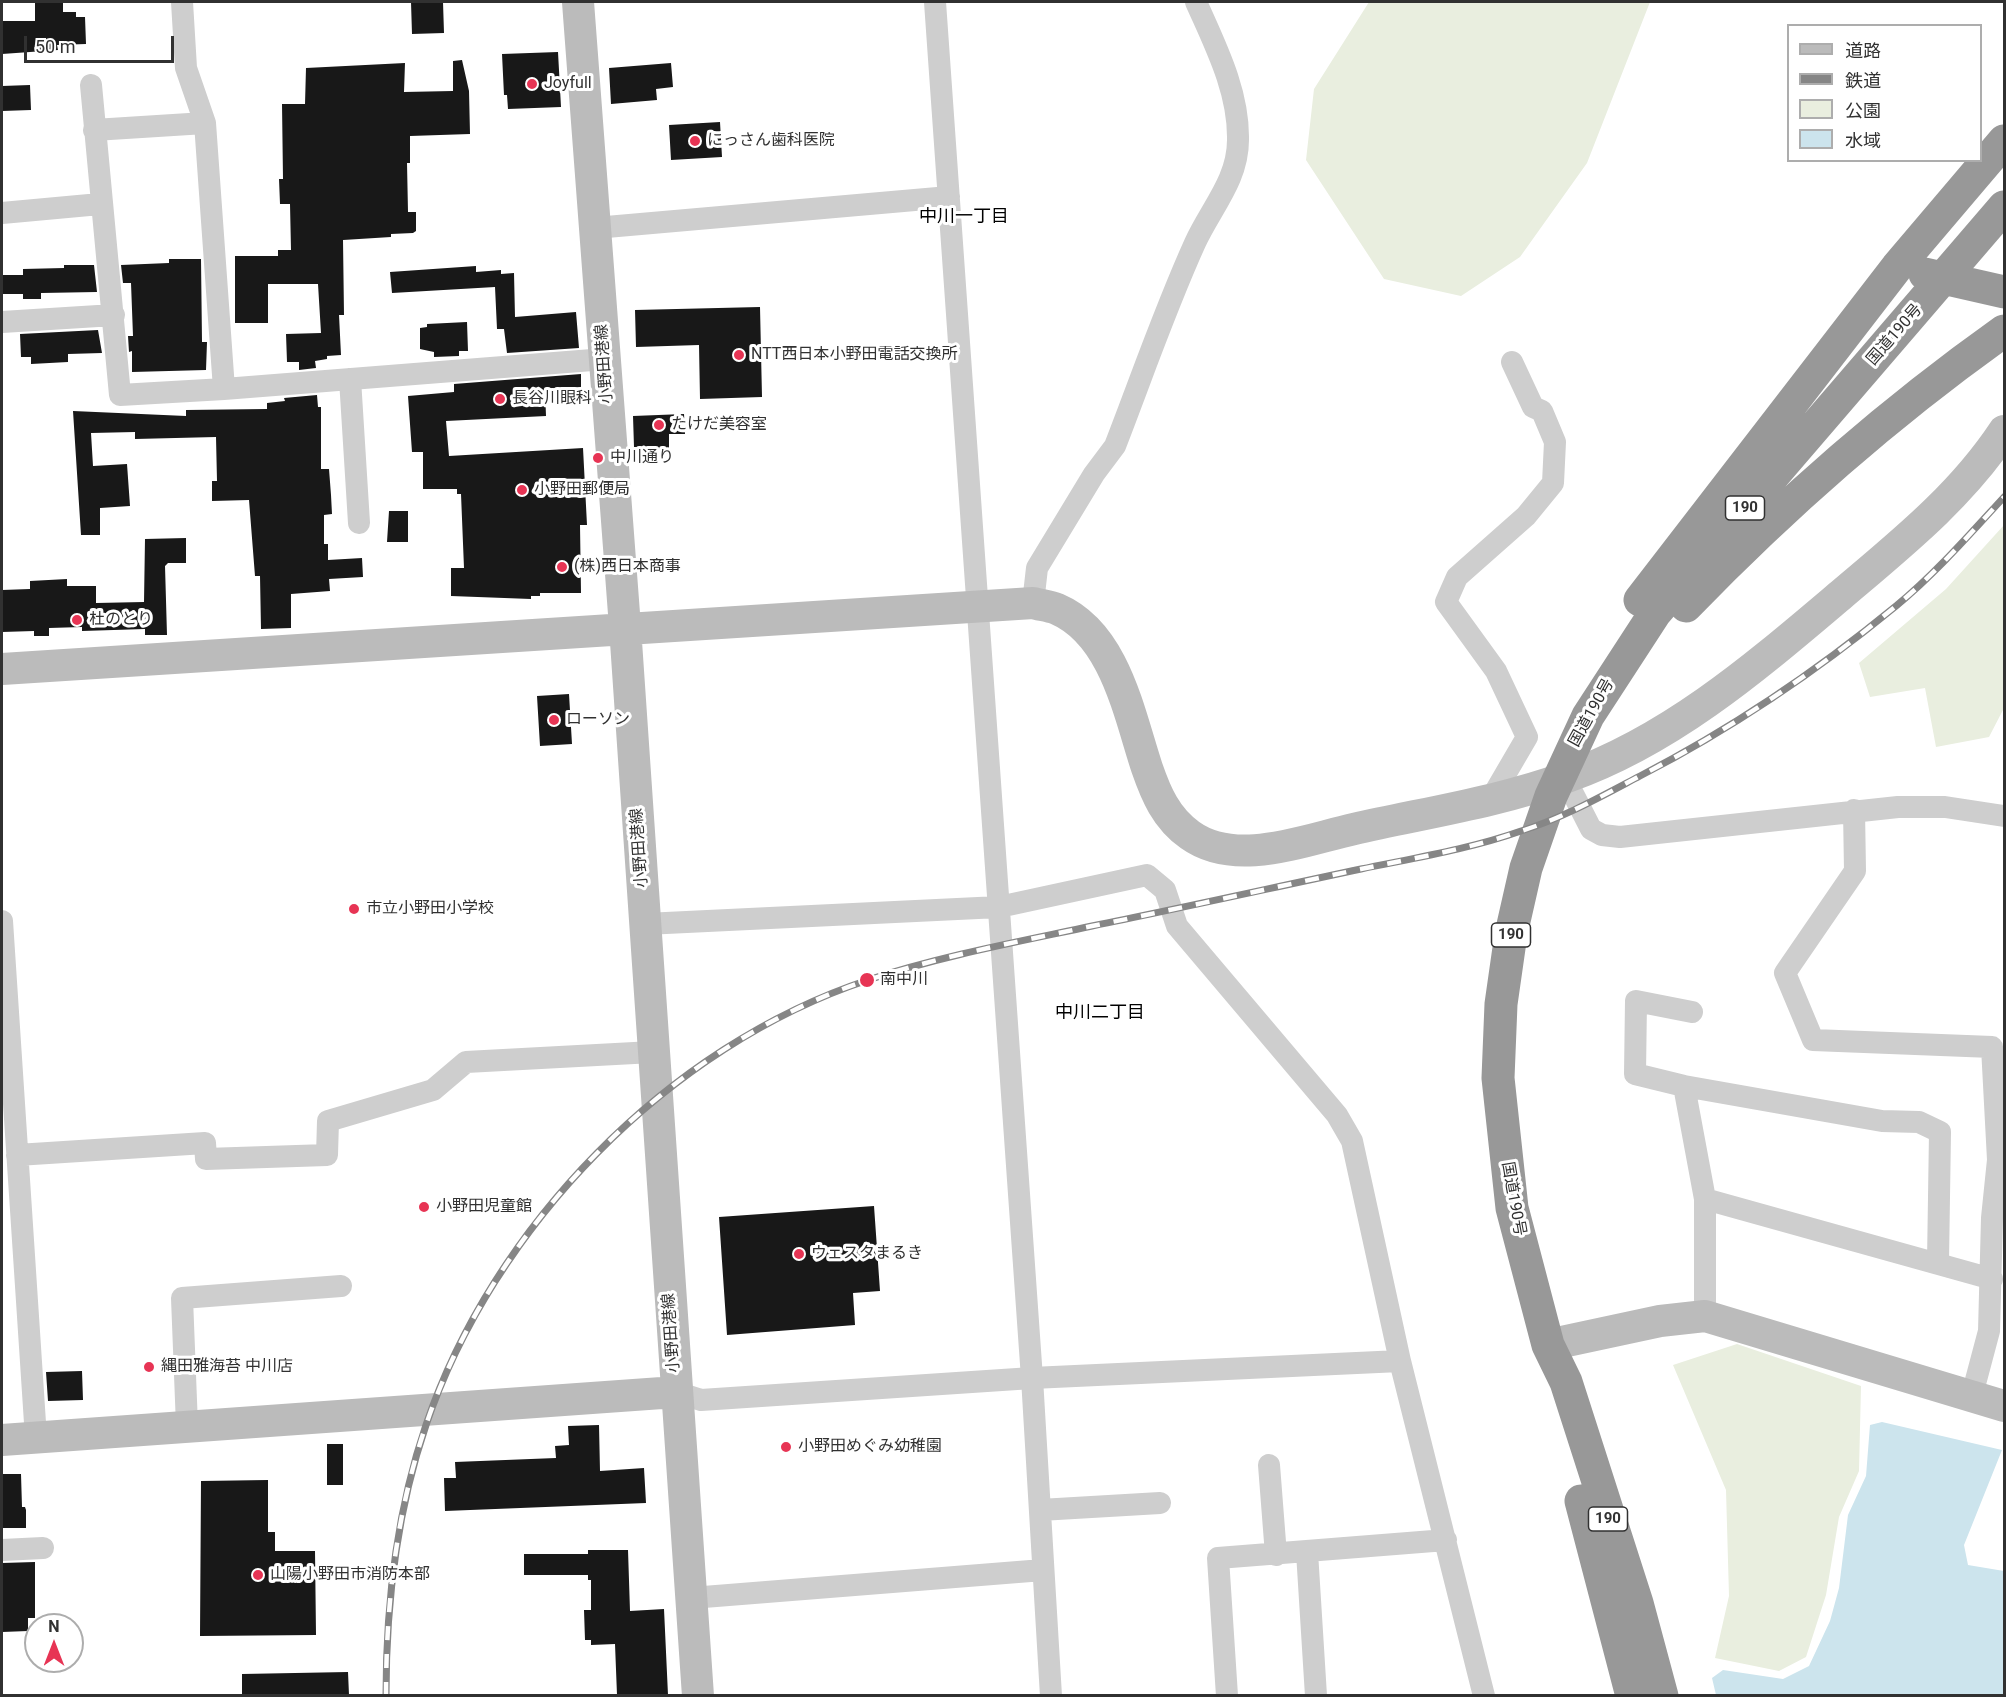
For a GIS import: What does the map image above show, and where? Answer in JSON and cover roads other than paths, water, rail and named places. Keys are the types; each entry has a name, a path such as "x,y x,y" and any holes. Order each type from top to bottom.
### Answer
{"highway":[{"path":"1566,737 1618,629 1691,530 1897,267 2004,141"},
{"name":"国道190号","path":"1662,1695 1637,1603 1566,1382 1548,1344 1512,1208 1498,1078 1501,1004 1518,870 1551,796 1566,737 1609,682 1655,613 2004,207"},
{"path":"1897,267 2004,292"},
{"path":"1609,682 1816,481 1878,426 2004,331"},
{"name":"国道190号","path":"1548,1344 1551,1386 1632,1695"}],"street":[{"path":"182,2 186,68 205,123 224,389"},
{"name":"小野田港線","path":"578,2 625,627 698,1695"},
{"path":"935,2 1032,1378 1051,1695"},
{"path":"1033,603 1037,568 1094,474 1115,446 1195,242 1229,183 1237,163 1239,138 1235,103 1223,66 1196,2"},
{"path":"90,86 100,204 105,220 120,394 224,389 605,359"},
{"path":"94,130 205,123"},
{"path":"595,228 949,197"},
{"path":"2,213 100,204"},
{"path":"2,322 114,315"},
{"path":"1492,798 1527,737 1496,671 1446,602 1457,577 1526,516 1553,483 1555,442 1542,411 1533,407 1512,362"},
{"path":"350,379 359,523"},
{"path":"2,669 625,627 1033,603 1056,609 1073,619 1087,629 1099,645 1115,673 1157,798 1172,818 1189,835 1213,848 1240,851 1277,846 1492,798 1565,778 1606,761 1656,734 1747,673 1957,494 1986,458 2004,430"},
{"path":"1565,778 1591,829 1602,835 1620,837 1854,810 1945,807 2004,816"},
{"path":"1854,810 1855,871 1785,973 1813,1040 1992,1047 1998,1161 1992,1218 1992,1279 1989,1331 1972,1395"},
{"path":"645,924 999,907 1147,875 1165,890 1177,926 1337,1115 1352,1141 1400,1361 1484,1695"},
{"path":"2,921 36,1438"},
{"path":"1692,1012 1636,1001 1635,1074 1684,1086 1882,1121 1919,1122 1940,1132 1938,1262"},
{"path":"17,1155 205,1143 206,1159 327,1155 328,1121 433,1090 465,1062 653,1052"},
{"path":"1684,1086 1705,1199 1705,1316"},
{"path":"1705,1199 1938,1262 1992,1279"},
{"path":"187,1426 182,1298 340,1286"},
{"path":"1548,1344 1660,1321 1705,1316 2004,1406"},
{"path":"2,1440 676,1392 701,1400 1032,1378 1400,1361"},
{"path":"1269,1465 1276,1555"},
{"path":"1040,1510 1160,1503"},
{"path":"1227,1695 1218,1558 1446,1540"},
{"path":"2,1550 43,1548"},
{"path":"1307,1552 1316,1695"},
{"path":"691,1598 1043,1570"}],"water":[{"path":"1882,1422 2002,1450 1964,1545 1968,1565 2004,1571 2004,1695 1716,1695 1712,1678 1723,1670 1783,1679 1809,1666 1830,1621 1839,1588 1848,1515 1866,1476 1870,1425"}],"railway":[{"path":"386,1696 388,1627 400,1525 426,1425 456,1352 495,1281 543,1215 597,1153 658,1098 724,1050 794,1010 868,980 979,950 1462,848 1537,826 1567,813 1707,739 1804,676 1866,630 1925,581 2004,497"}],"place":[{"name":"Joyfull","path":"532,84"},
{"name":"にっさん歯科医院","path":"695,141"},
{"name":"NTT西日本小野田電話交換所","path":"739,355"},
{"name":"長谷川眼科","path":"500,399"},
{"name":"たけだ美容室","path":"659,425"},
{"name":"中川通り","path":"598,458"},
{"name":"小野田郵便局","path":"522,490"},
{"name":"(株)西日本商事","path":"562,567"},
{"name":"杜のとり","path":"77,620"},
{"name":"ローソン","path":"554,720"},
{"name":"市立小野田小学校","path":"354,909"},
{"name":"南中川","path":"867,980"},
{"name":"小野田児童館","path":"424,1207"},
{"name":"ウェスタまるき","path":"799,1254"},
{"name":"縄田雅海苔 中川店","path":"149,1367"},
{"name":"小野田めぐみ幼稚園","path":"786,1447"},
{"name":"山陽小野田市消防本部","path":"258,1575"}],"district":[{"name":"中川一丁目","path":"964,217"},
{"name":"中川二丁目","path":"1100,1013"}]}
